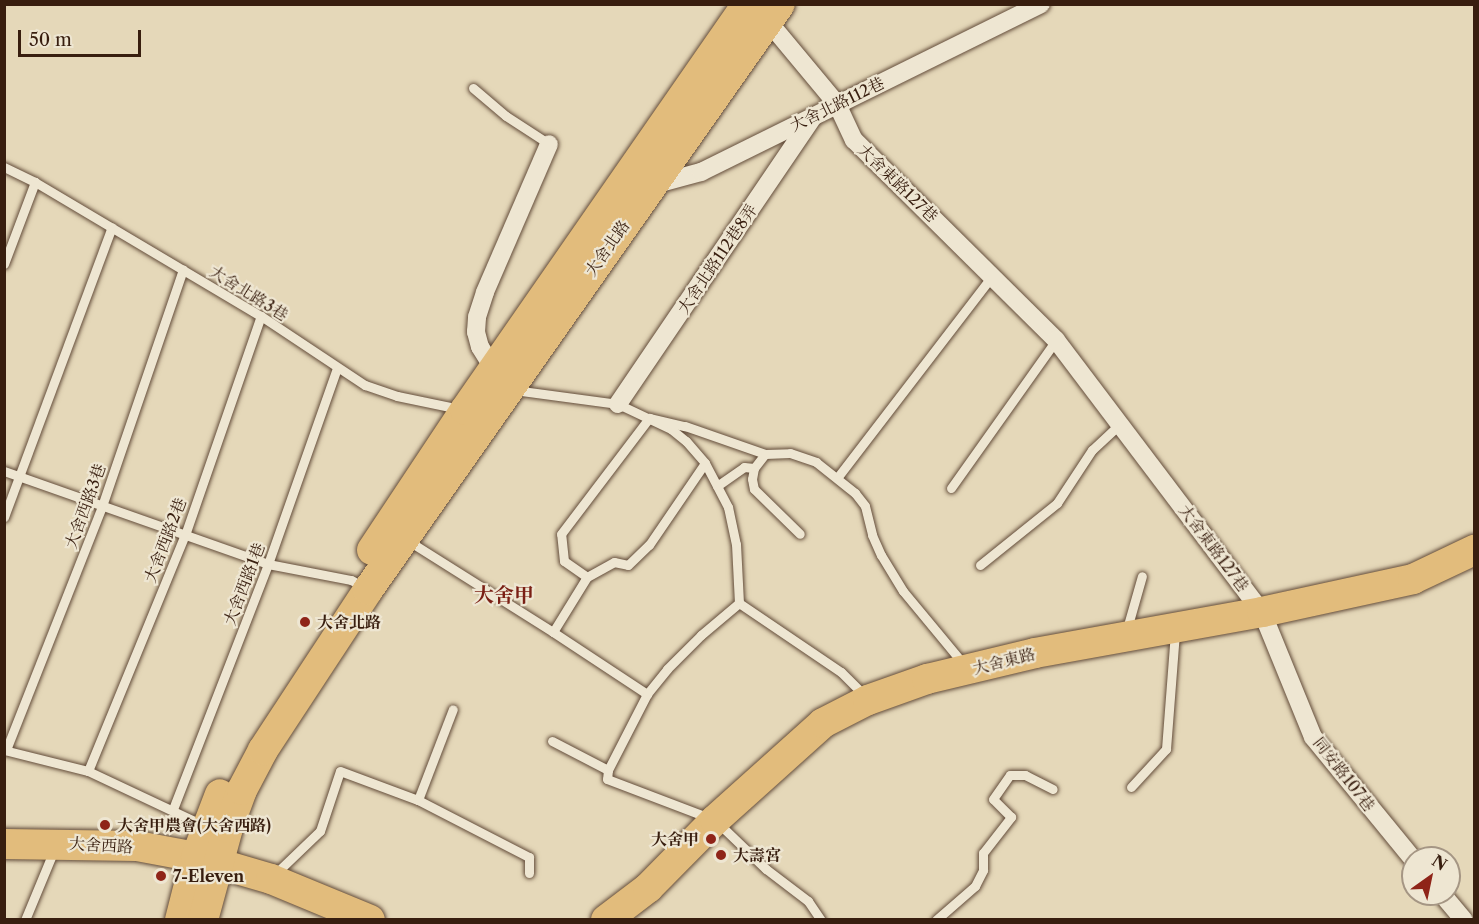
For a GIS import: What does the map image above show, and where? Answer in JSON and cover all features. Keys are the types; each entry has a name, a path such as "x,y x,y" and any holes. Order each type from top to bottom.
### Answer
{"main road":[{"name":"大舍北路","path":"211,846 263,750 360,585 501,379 761,9"},
{"name":"大舍東路","path":"606,920 648,888 715,820 823,723 868,700 894,689 1035,653 1262,612 1413,579 1474,550"},
{"name":"大舍西路","path":"4,844 211,846"},
{"path":"211,846 271,879 370,920"},
{"path":"180,920 211,846"},
{"path":"203,920 211,846"}],"street":[{"name":"大舍北路112巷","path":"642,178 700,172 1041,4"},
{"name":"大舍東路127巷","path":"761,9 837,104 854,140 993,275 1056,340 1262,612"},
{"name":"大舍北路112巷8弄","path":"618,404 815,114"},
{"path":"501,379 480,347 476,332 477,317 485,292 549,144"},
{"name":"同安路107巷","path":"1262,612 1313,737 1402,846"},
{"path":"1452,906 1464,920"}],"lane":[{"path":"473,88 506,116 549,144"},
{"name":"大舍北路3巷","path":"4,167 35,182 261,316 365,385 397,396 476,416"},
{"path":"4,264 35,182"},
{"path":"4,517 21,477 112,227"},
{"name":"大舍西路3巷","path":"5,750 102,506 183,269"},
{"path":"837,478 993,275"},
{"name":"大舍西路2巷","path":"88,771 185,535 261,316"},
{"path":"951,488 1056,340"},
{"name":"大舍西路1巷","path":"173,809 268,564 337,368"},
{"path":"501,379 618,404 671,429 686,441 705,463 728,507 736,544 739,603"},
{"path":"649,418 713,434 765,454 790,453 816,462 837,478 855,493 865,506 872,535 903,591 969,670"},
{"path":"587,577 564,561 561,534 649,418"},
{"path":"980,565 1057,503 1092,450 1120,424"},
{"path":"765,454 754,468 752,479 754,489 800,534"},
{"path":"553,632 587,577 614,562 628,565 649,544 705,463"},
{"path":"717,486 744,467 754,468"},
{"path":"4,471 268,564 360,585"},
{"path":"396,533 647,694"},
{"path":"1124,637 1142,576"},
{"path":"739,603 701,634 667,669 647,694 608,770 607,779 715,820 766,869 808,901 821,920"},
{"path":"739,603 841,672 868,700"},
{"path":"1131,787 1166,749 1175,629"},
{"path":"417,800 453,709"},
{"path":"552,741 608,770"},
{"path":"5,750 88,771 173,809 211,846"},
{"path":"271,879 320,831 340,771 417,800 529,857 529,873"},
{"path":"936,920 975,886 983,870 983,853 1011,817 993,799 1010,775 1025,776 1053,789"},
{"path":"25,920 57,843"}],"place":[{"name":"大舍北路","path":"305,622"},
{"name":"大舍甲農會(大舍西路)","path":"105,825"},
{"name":"大舍甲","path":"711,839"},
{"name":"大壽宮","path":"721,855"},
{"name":"7-Eleven","path":"161,876"}],"district":[{"name":"大舍甲","path":"504,595"}]}
